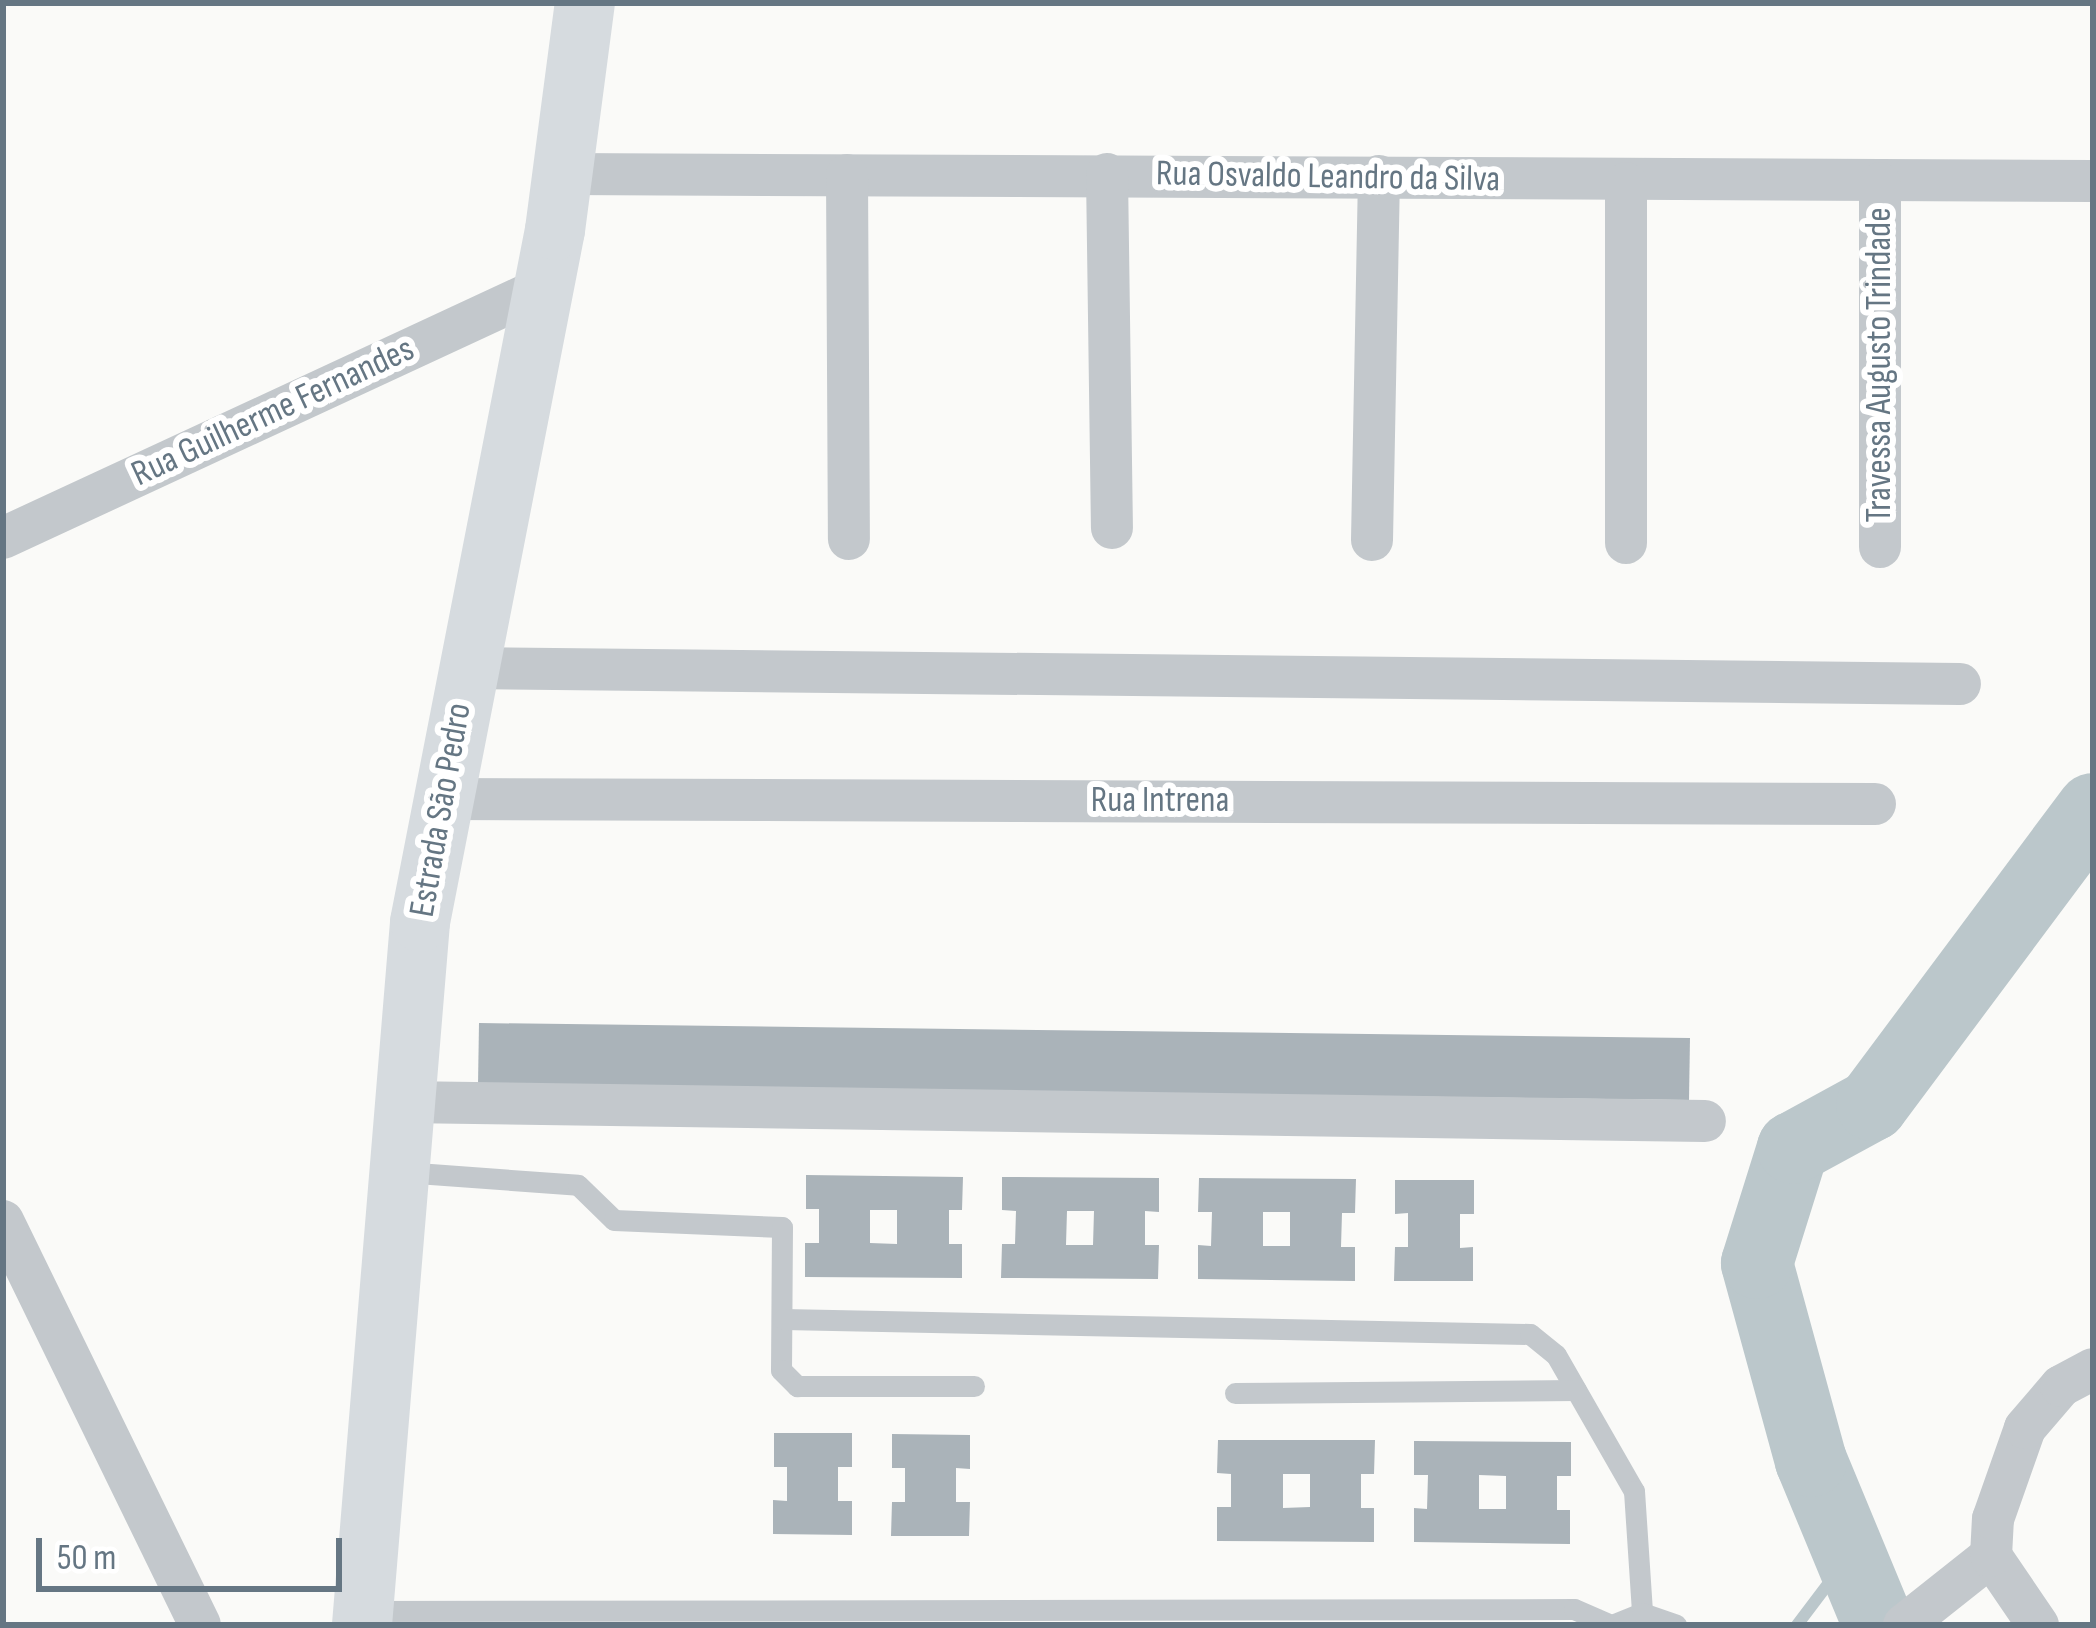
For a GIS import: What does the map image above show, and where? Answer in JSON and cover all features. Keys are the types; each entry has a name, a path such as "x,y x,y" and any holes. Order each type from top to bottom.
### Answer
{"street":[{"name":"Estrada São Pedro","path":"362,1618 420,922 544,287 564,174 585,3"},
{"name":"Rua Osvaldo Leandro da Silva","path":"564,174 1379,176 1626,183 2093,181"},
{"path":"1108,174 1112,528"},
{"path":"847,175 849,539"},
{"path":"1372,540 1379,176"},
{"path":"1626,183 1626,543"},
{"name":"Travessa Augusto Trindade","path":"1880,183 1880,547"},
{"name":"Rua Guilherme Fernandes","path":"3,538 544,287"},
{"path":"466,668 1960,684"},
{"name":"Rua Intrena","path":"445,799 1875,804"},
{"path":"403,1102 1705,1121"},
{"path":"3,1221 200,1625"},
{"path":"1906,1622 1991,1556 2004,1475 2025,1428 2061,1387 2093,1369"},
{"path":"1991,1556 2038,1625"}],"lane":[{"path":"397,1171 578,1185 614,1220 782,1227 781,1370 797,1386 974,1386"},
{"path":"782,1319 1531,1334 1556,1355 1634,1491 1642,1613"},
{"path":"1235,1393 1576,1390"},
{"path":"362,1618 1574,1609 1611,1625 1642,1613 1676,1625"}],"building":[{"path":"479,1023 1690,1038 1689,1100 478,1085"},
{"path":"806,1175 963,1177 962,1210 949,1210 949,1244 962,1244 962,1278 805,1277 805,1243 819,1243 819,1209 806,1209","holes":["870,1210 897,1210 897,1244 870,1243"]},
{"path":"1002,1177 1159,1178 1159,1212 1145,1211 1145,1245 1159,1245 1158,1279 1001,1278 1002,1244 1015,1244 1016,1211 1002,1210","holes":["1067,1211 1094,1211 1093,1245 1066,1245"]},
{"path":"1199,1178 1356,1179 1355,1213 1342,1213 1341,1247 1355,1247 1355,1281 1198,1279 1198,1245 1211,1246 1212,1212 1198,1212","holes":["1263,1212 1290,1212 1290,1246 1263,1246"]},
{"path":"1395,1180 1474,1180 1474,1214 1460,1214 1460,1248 1473,1247 1473,1281 1394,1281 1395,1247 1408,1247 1408,1213 1395,1214"},
{"path":"774,1433 852,1433 852,1467 838,1467 838,1501 852,1501 852,1535 773,1534 773,1500 787,1501 787,1467 774,1467"},
{"path":"892,1434 970,1435 970,1469 956,1468 956,1502 970,1502 969,1536 891,1536 892,1502 905,1502 905,1468 892,1468"},
{"path":"1218,1440 1375,1440 1374,1474 1361,1474 1361,1508 1374,1508 1374,1542 1217,1541 1217,1507 1231,1507 1231,1474 1217,1473","holes":["1283,1474 1310,1474 1310,1507 1283,1508"]},
{"path":"1414,1441 1571,1442 1571,1476 1557,1476 1557,1510 1570,1510 1570,1544 1414,1542 1414,1508 1427,1509 1428,1475 1414,1475","holes":["1479,1475 1506,1476 1506,1509 1479,1509"]}],"waterway":[{"path":"1879,1625 1811,1461 1757,1263 1793,1148 1872,1105 2093,809"},
{"path":"1797,1625 1850,1555"}]}
